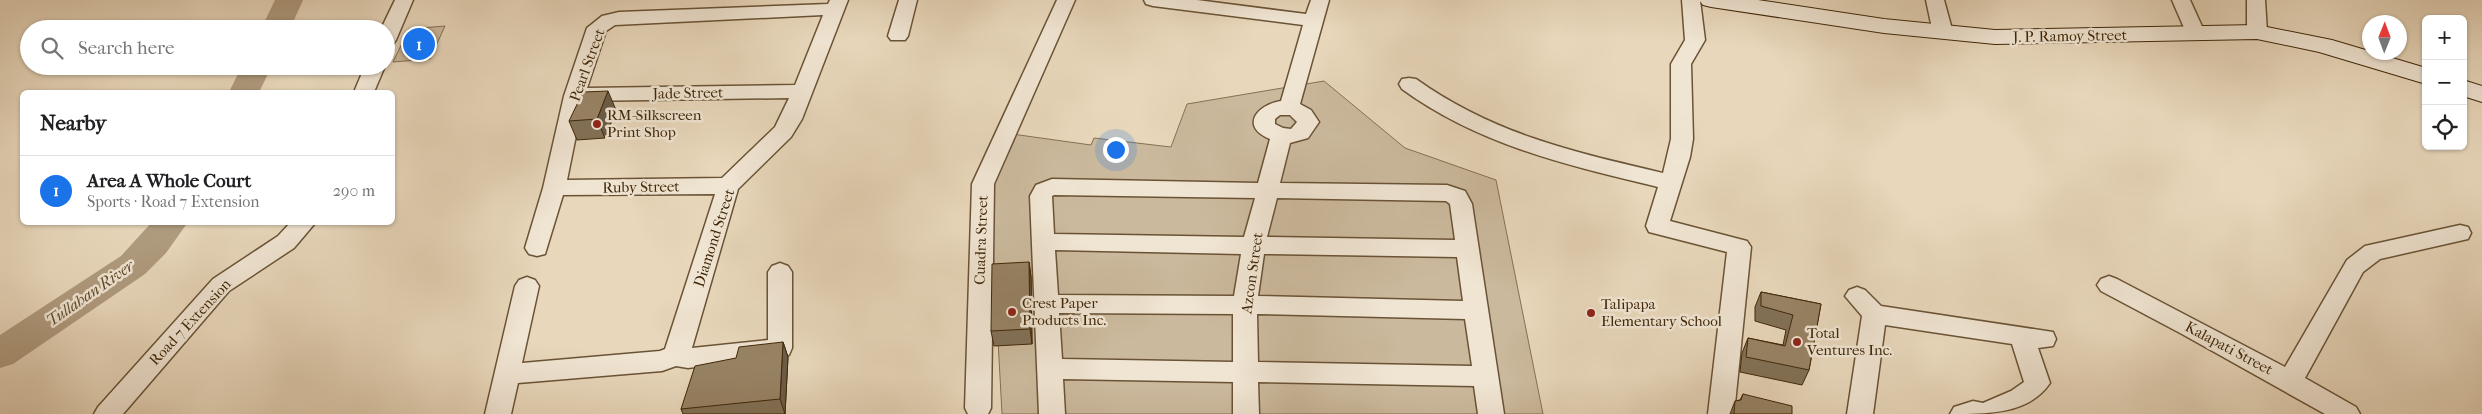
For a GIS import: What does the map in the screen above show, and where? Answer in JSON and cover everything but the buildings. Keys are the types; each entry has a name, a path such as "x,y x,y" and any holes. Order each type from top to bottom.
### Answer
{"street":[{"path":"395,20 404,0"},
{"path":"898,36 908,0"},
{"name":"Cuadra Street","path":"978,408 981,198 983,184 1066,0"},
{"path":"1153,0 1314,21"},
{"name":"Azcon Street","path":"1246,414 1245,305 1254,245 1266,190 1281,136 1296,134 1306,127 1308,122 1302,113 1289,108 1320,0"},
{"path":"1691,0 1695,40 1681,64 1682,139 1657,226 1739,247 1721,414"},
{"name":"J. P. Ramoy Street","path":"1711,0 1943,33 2051,38 2257,32 2323,45 2422,75"},
{"path":"1935,0 1943,33"},
{"path":"2181,0 2195,33"},
{"path":"2256,0 2257,32"},
{"name":"Pearl Street","path":"538,248 554,188 574,96 597,28 601,23 618,18 744,6 837,4"},
{"name":"Diamond Street","path":"674,356 680,348 728,186 782,132 791,119 837,4"},
{"path":"365,90 371,75"},
{"path":"1409,84 1438,105 1483,128 1555,153 1671,182"},
{"path":"2467,89 2482,94"},
{"name":"Jade Street","path":"574,96 802,91"},
{"name":"Ruby Street","path":"554,188 728,186"},
{"path":"1052,414 1052,369 1041,196 1044,190 1052,187 1447,192 1457,196 1461,204 1490,414"},
{"name":"Road 7 Extension","path":"108,414 221,284 286,242 302,225"},
{"path":"2290,381 2355,266 2373,252 2460,233"},
{"path":"1045,242 1466,249"},
{"path":"507,374 662,361 674,356 688,358 780,348 780,272"},
{"name":"Kalapati Street","path":"2109,285 2290,381 2347,414"},
{"path":"498,414 527,286"},
{"path":"1856,296 1874,314 2033,337 2037,383 2032,391 1984,414 1973,411 1963,414"},
{"path":"1048,304 1245,305 1475,310"},
{"path":"1860,414 1874,314"},
{"path":"1052,369 1485,376"}],"shaded area":[{"path":"445,26 430,59 395,62 395,58 409,29"},
{"path":"1324,81 1405,148 1496,180 1543,414 1002,414 990,191 1012,134 1091,145 1094,138 1171,147 1187,104"}],"waterway":[{"name":"Tullahan River","path":"279,20 289,0"},
{"name":"Tullahan River","path":"245,90 252,75"},
{"name":"Tullahan River","path":"0,354 133,265 154,244 169,225"}],"place":[{"name":"Area A Whole Court","path":"419,44"},
{"name":"RM-Silkscreen Print Shop","path":"597,124"},
{"name":"Crest Paper Products Inc.","path":"1012,312"},
{"name":"Talipapa Elementary School","path":"1591,313"},
{"name":"Total Ventures Inc.","path":"1797,342"}]}
